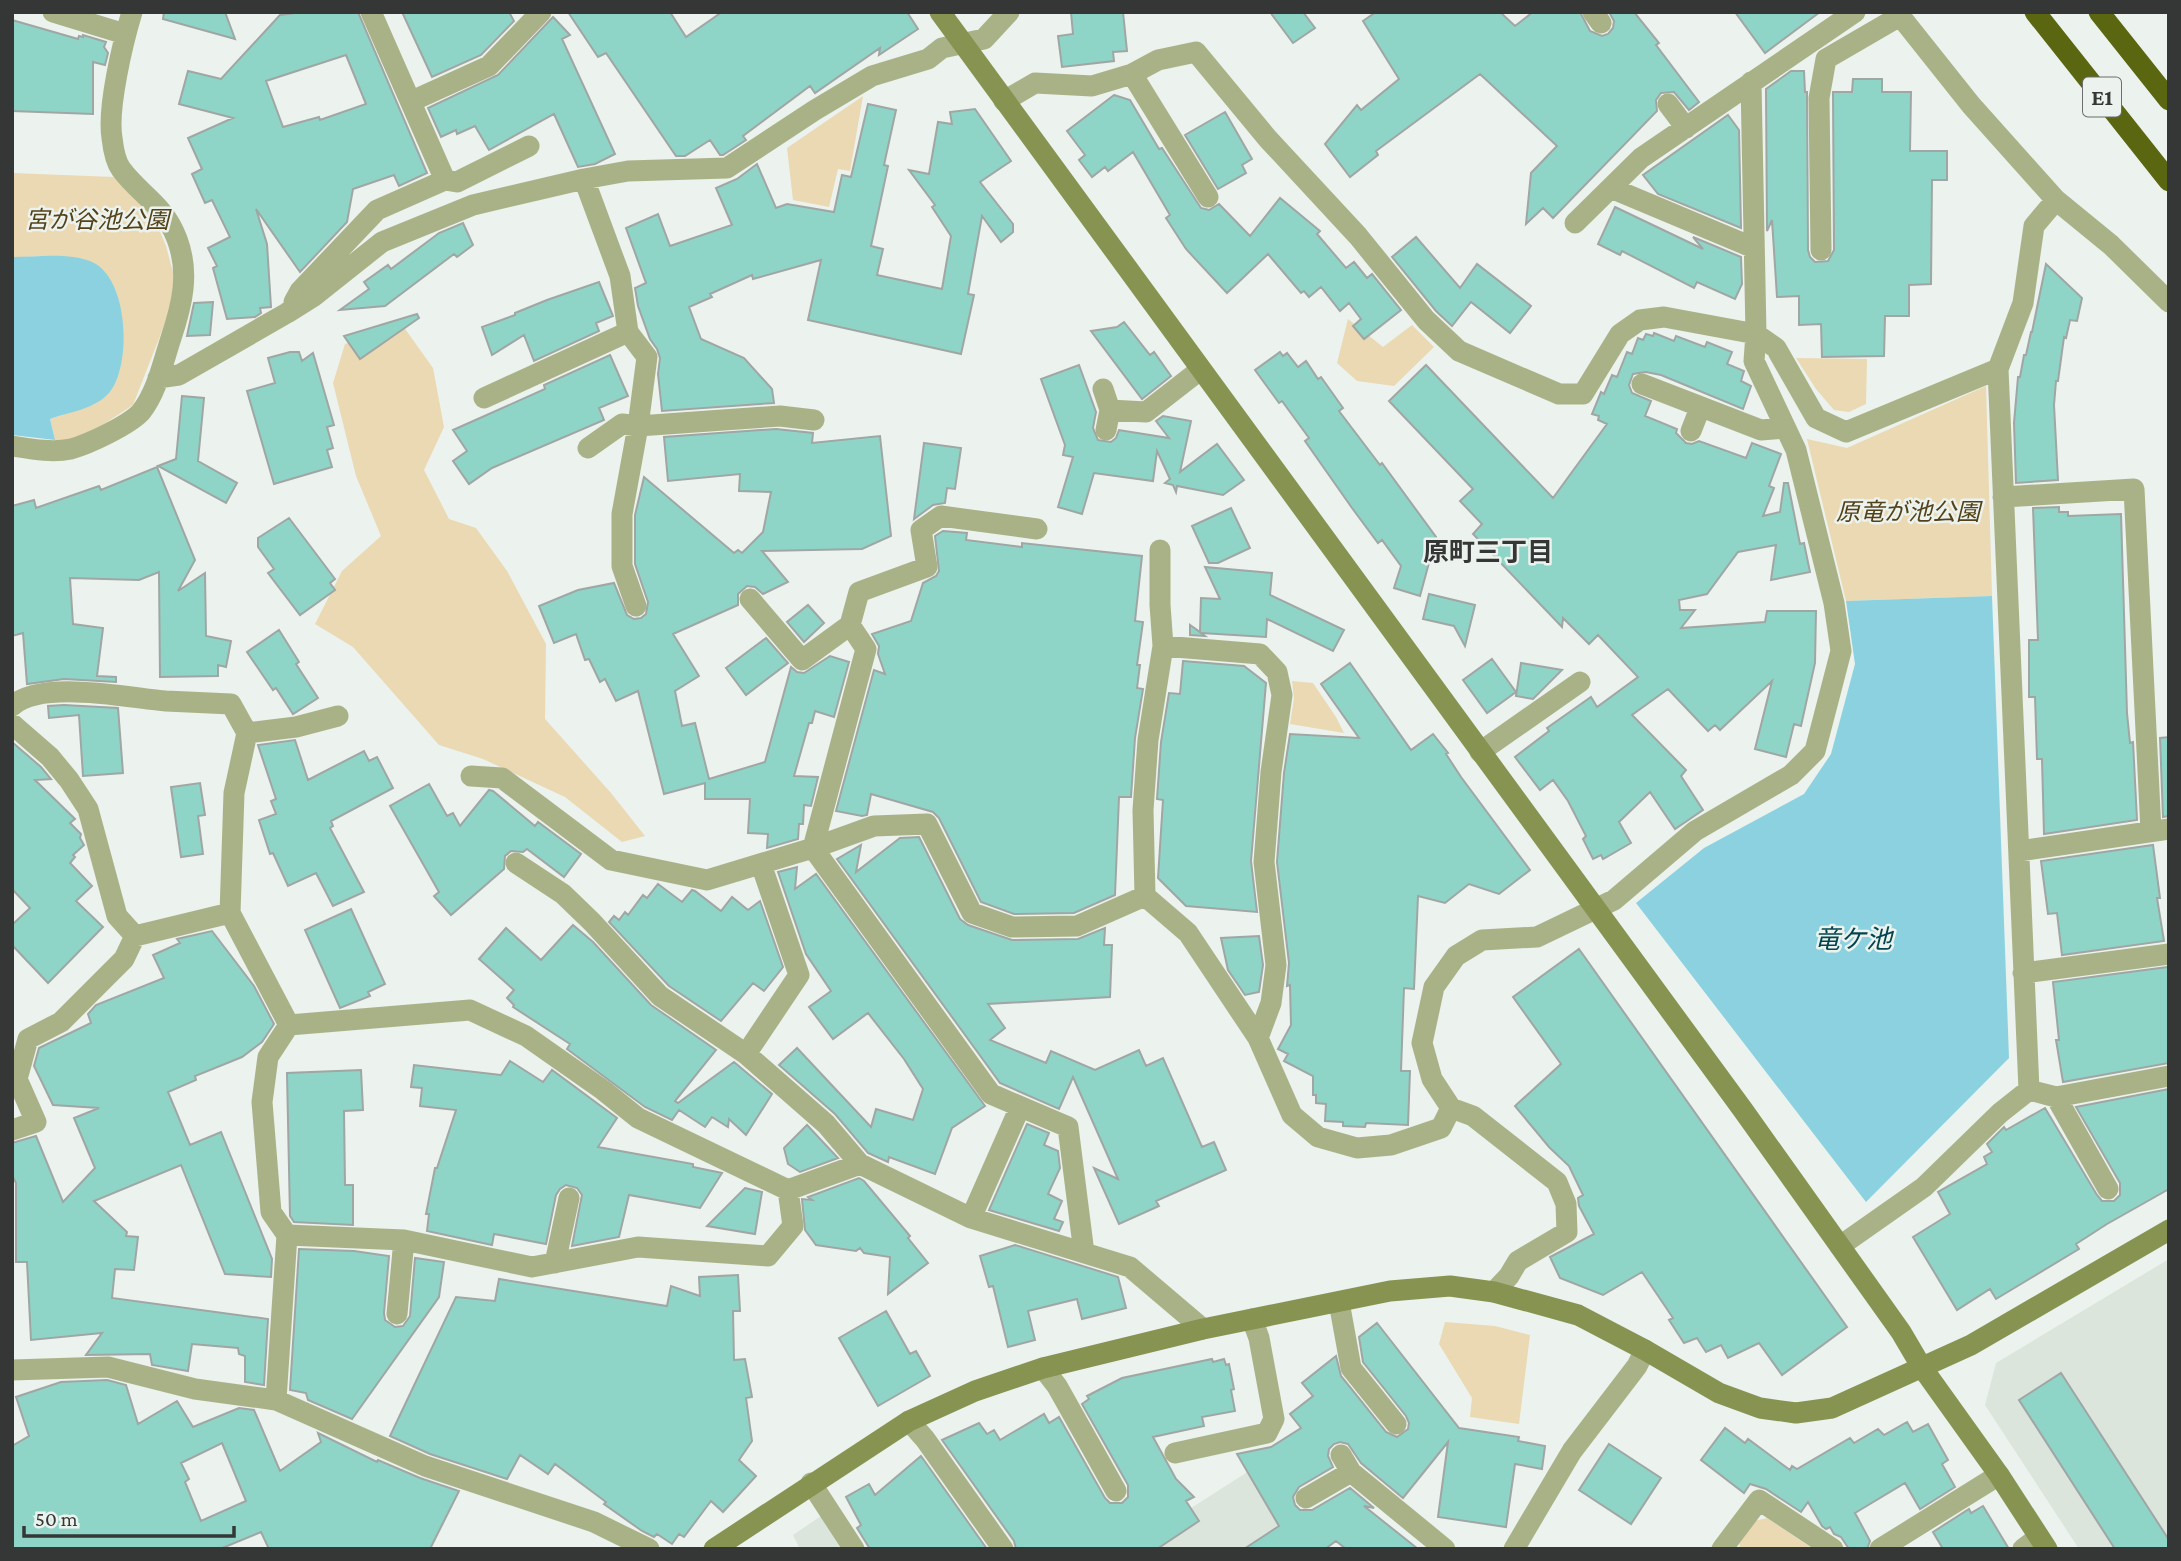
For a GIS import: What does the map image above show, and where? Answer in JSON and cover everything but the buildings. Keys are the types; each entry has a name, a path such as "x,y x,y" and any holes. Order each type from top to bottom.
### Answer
{"highway":[{"name":"E1","path":"2035,12 2169,181"},
{"name":"E1","path":"2099,12 2169,100"}],"street":[{"path":"53,12 125,34"},
{"path":"12,446 45,450 71,449 128,424 142,410 158,378 178,317 186,278 177,239 159,205 120,167 111,136 114,91 132,12"},
{"path":"371,12 384,47 412,101 445,180"},
{"path":"412,101 489,66 541,12"},
{"path":"940,12 1743,1110 1999,1475 2036,1545"},
{"path":"158,378 179,375 288,313 314,296 382,242 473,205 584,179 628,171 727,167 872,76 928,59 942,48 984,39 1009,12"},
{"path":"1574,223 1641,158 1855,12"},
{"path":"1821,250 1819,98 1826,59 1899,14 1970,105 2056,200 2111,245 2169,302"},
{"path":"1004,100 1035,83 1092,86 1132,74 1158,60 1196,52 1268,139 1358,236 1426,320 1459,351 1559,394 1583,394 1620,334 1640,320 1664,317 1756,334 1776,348 1815,418 1846,432 1998,369"},
{"path":"1132,74 1208,197"},
{"path":"1494,1293 1518,1261 1567,1232 1566,1204 1557,1182 1473,1116 1451,1108 1432,1079 1422,1044 1434,987 1456,956 1482,940 1537,937 1614,900 1695,831 1791,775 1815,751 1841,651 1834,603 1817,527 1796,450 1754,361 1756,334 1751,82"},
{"path":"1668,104 1686,128"},
{"path":"288,313 300,291 377,210 445,180 457,182 529,146"},
{"path":"584,179 620,276 628,332 647,357 622,514 622,566 636,606"},
{"path":"1611,188 1754,248"},
{"path":"2029,1090 1998,369 2023,303 2034,226 2056,200"},
{"path":"484,398 628,332"},
{"path":"1103,389 1108,420 1146,412 1200,370"},
{"path":"1642,384 1761,430 1784,428"},
{"path":"1691,431 1700,408"},
{"path":"588,448 622,424 638,426 780,416 814,420"},
{"path":"2003,497 2134,489 2160,830 2019,851"},
{"path":"750,599 802,660 850,625 859,593 927,567 922,530 941,516 1037,529"},
{"path":"1160,550 1163,646 1149,740 1143,810 1145,896 1188,933 1258,1038 1292,1115 1318,1137 1357,1148 1391,1146 1441,1128 1451,1108"},
{"path":"813,848 866,649 850,625"},
{"path":"1163,646 1260,654 1277,672 1280,684 1282,695 1271,772 1264,862 1276,965 1271,1003 1258,1038"},
{"path":"1480,752 1580,682"},
{"path":"12,706 16,702 43,693 70,691 166,701 231,704 247,733 234,793 230,913 289,1025"},
{"path":"247,733 296,727 338,716"},
{"path":"12,724 50,757 88,809 117,916 135,936"},
{"path":"471,776 502,778 611,860 707,880 813,848 874,826 927,824 972,914 1012,927 1077,926 1145,896"},
{"path":"813,848 990,1094 1068,1126 1084,1253"},
{"path":"516,863 563,894 660,996 747,1054 827,1124 860,1164 971,1218 1130,1268 1203,1329"},
{"path":"747,1054 799,975 761,864"},
{"path":"135,936 230,913"},
{"path":"12,1130 36,1122 17,1080 28,1039 61,1022 124,959 135,936"},
{"path":"2023,973 2169,954"},
{"path":"289,1025 470,1010 526,1036 638,1118 788,1190 860,1164"},
{"path":"276,1400 287,1235 271,1212 262,1102 268,1057 289,1025"},
{"path":"2029,1090 2056,1097 2169,1076"},
{"path":"1840,1246 1924,1187 2000,1113 2029,1090"},
{"path":"2056,1097 2108,1189"},
{"path":"971,1218 1020,1107"},
{"path":"287,1235 404,1240 533,1268 638,1247 768,1256 793,1226 788,1190"},
{"path":"555,1263 569,1198"},
{"path":"714,1549 909,1421 975,1391 1043,1368 1203,1329 1390,1291 1450,1286 1494,1293 1578,1315 1719,1393 1760,1408 1796,1413 1832,1408 1971,1345 2169,1230"},
{"path":"397,1314 404,1240"},
{"path":"1339,1302 1350,1368 1396,1424"},
{"path":"1175,1453 1267,1433 1274,1419 1259,1338 1252,1319"},
{"path":"1514,1549 1572,1451 1637,1366 1645,1350"},
{"path":"12,1370 108,1367 195,1389 276,1400 425,1466 594,1522 649,1549"},
{"path":"1043,1368 1057,1386 1116,1492"},
{"path":"909,1421 1003,1549"},
{"path":"1306,1499 1346,1463 1445,1549"},
{"path":"1880,1549 1999,1475"},
{"path":"811,1483 854,1549"},
{"path":"1722,1549 1759,1500 1833,1549"}],"shaded area":[{"path":"2169,1259 2169,1549 2079,1549 1985,1405 1996,1363"},
{"path":"1249,1471 1300,1549 1127,1549"},
{"path":"821,1516 841,1549 800,1549 793,1535"}],"green space":[{"path":"863,96 850,171 838,169 829,207 793,200 787,148"},
{"name":"宮が谷池公園","path":"12,173 114,177 152,213 166,246 175,280 169,313 133,405 67,443 55,440 50,419 95,404 106,273 85,261 73,258 12,257"},
{"path":"1348,319 1383,347 1412,325 1434,347 1394,386 1357,381 1337,363"},
{"path":"403,326 433,368 444,427 424,470 449,519 476,528 507,571 546,644 545,719 645,836 622,842 565,797 483,759 439,745 353,647 315,624 342,571 381,536 356,476 333,383 345,344"},
{"path":"1796,358 1867,359 1866,404 1849,412 1834,410 1816,389"},
{"name":"原竜が池公園","path":"1986,386 1992,596 1846,601 1807,439 1847,448"},
{"path":"1292,681 1313,683 1344,733 1290,724 1294,698"},
{"path":"1445,1322 1495,1326 1530,1335 1519,1424 1470,1417 1472,1398 1439,1344"},
{"path":"1767,1518 1813,1549 1740,1549 1739,1541 1754,1521"}],"water":[{"path":"63,256 92,262 104,271 114,285 120,303 123,344 116,380 109,393 97,403 50,419 55,440 12,435 12,257"},
{"name":"竜ケ池","path":"1992,596 2009,1058 1866,1202 1636,903 1704,848 1804,794 1831,754 1855,664 1846,601"}],"district":[{"name":"原町三丁目","path":"1488,552"}]}
